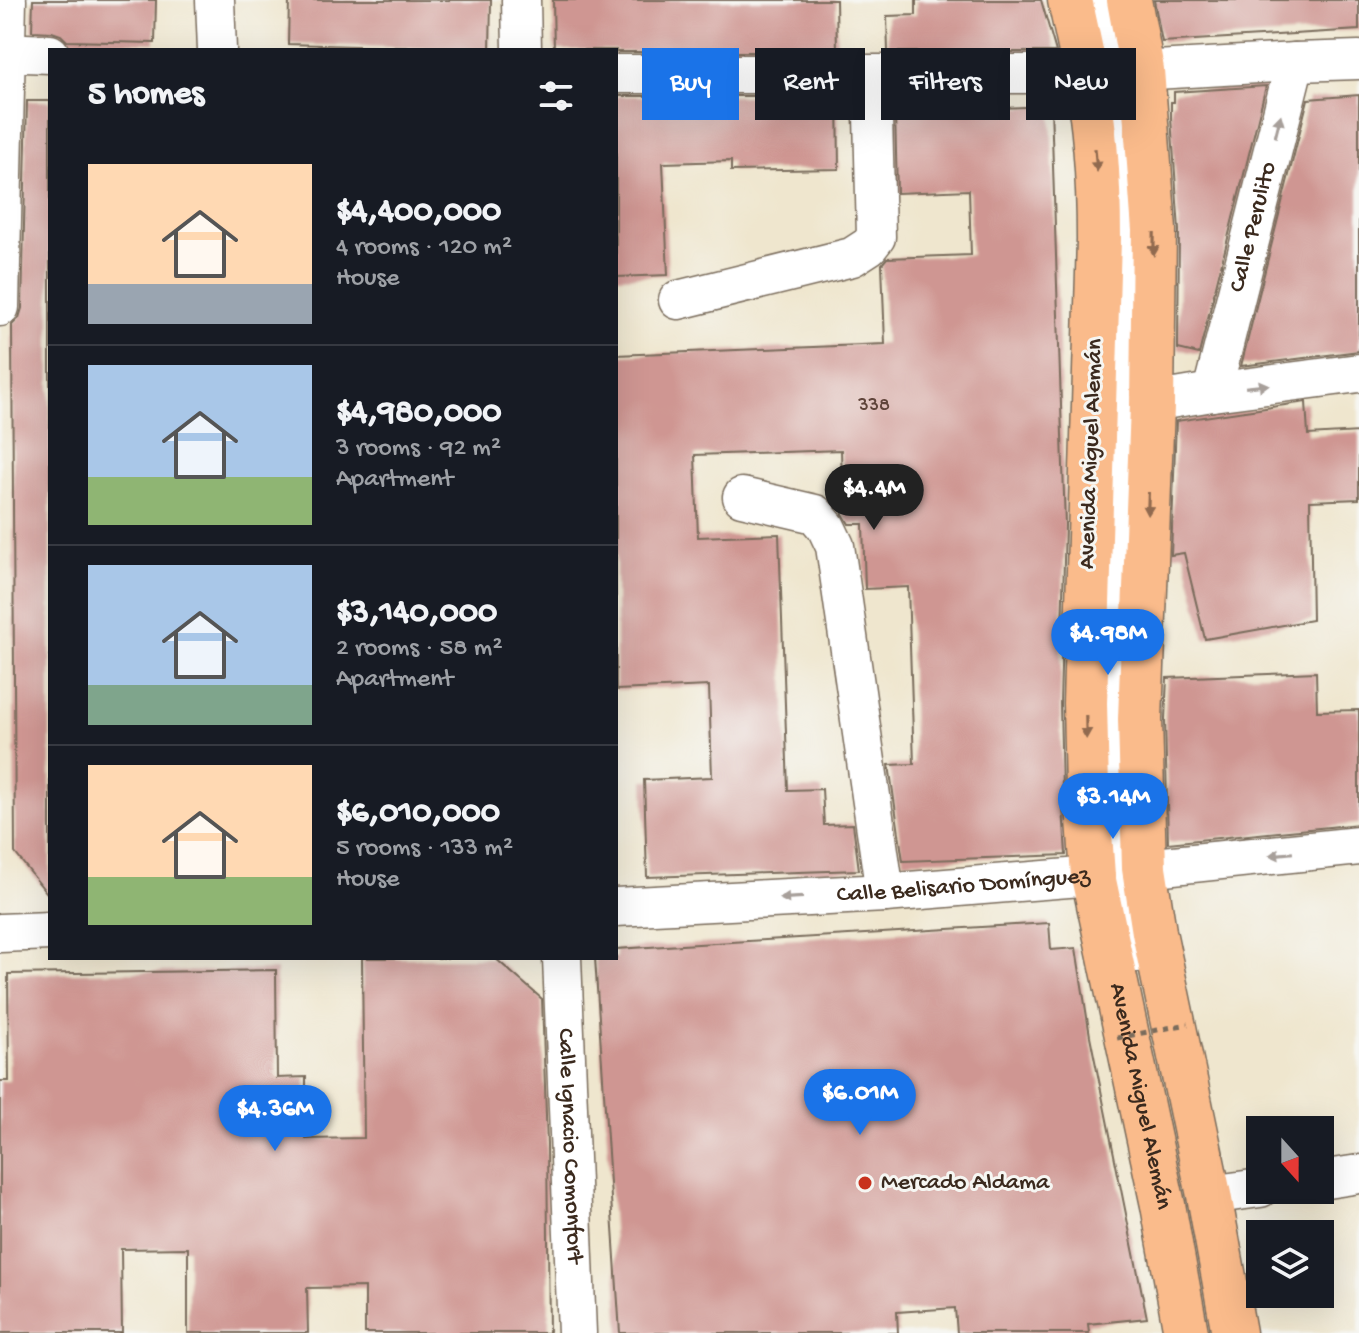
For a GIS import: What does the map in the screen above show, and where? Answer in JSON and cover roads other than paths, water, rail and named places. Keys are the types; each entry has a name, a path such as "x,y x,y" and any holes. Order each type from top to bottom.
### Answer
{"main road":[{"name":"Avenida Miguel Alemán","path":"1070,0 1099,48"},
{"name":"Avenida Miguel Alemán","path":"1119,48 1129,0"},
{"name":"Avenida Miguel Alemán","path":"1100,120 1095,137 1099,189 1085,703 1087,790 1119,872 1154,932 1209,1195 1234,1333"},
{"name":"Avenida Miguel Alemán","path":"1134,120 1150,157 1154,230 1152,402 1140,719 1119,872 1163,1205 1186,1333"}],"street":[{"path":"0,307 3,52 7,0"},
{"path":"215,0 217,48"},
{"path":"521,0 522,48"},
{"path":"1100,0 1109,48"},
{"path":"3,52 48,54"},
{"path":"1136,71 1359,60"},
{"name":"Calle Perulito","path":"1212,392 1295,62"},
{"path":"618,74 1026,73"},
{"path":"678,300 852,257 869,246 876,237 872,75"},
{"path":"1152,402 1359,373"},
{"path":"742,497 815,514 826,527 835,546 885,893"},
{"name":"Calle Belisario Domínguez","path":"618,907 885,893 1359,846"},
{"path":"1119,872 1180,1154 1212,1333"},
{"path":"0,933 48,931"},
{"name":"Calle Ignacio Comonfort","path":"562,960 577,1333"},
{"path":"1334,1178 1359,1174"},
{"path":"1209,1195 1246,1190"}],"place":[{"name":"Mercado Aldama","path":"865,1183"}]}
